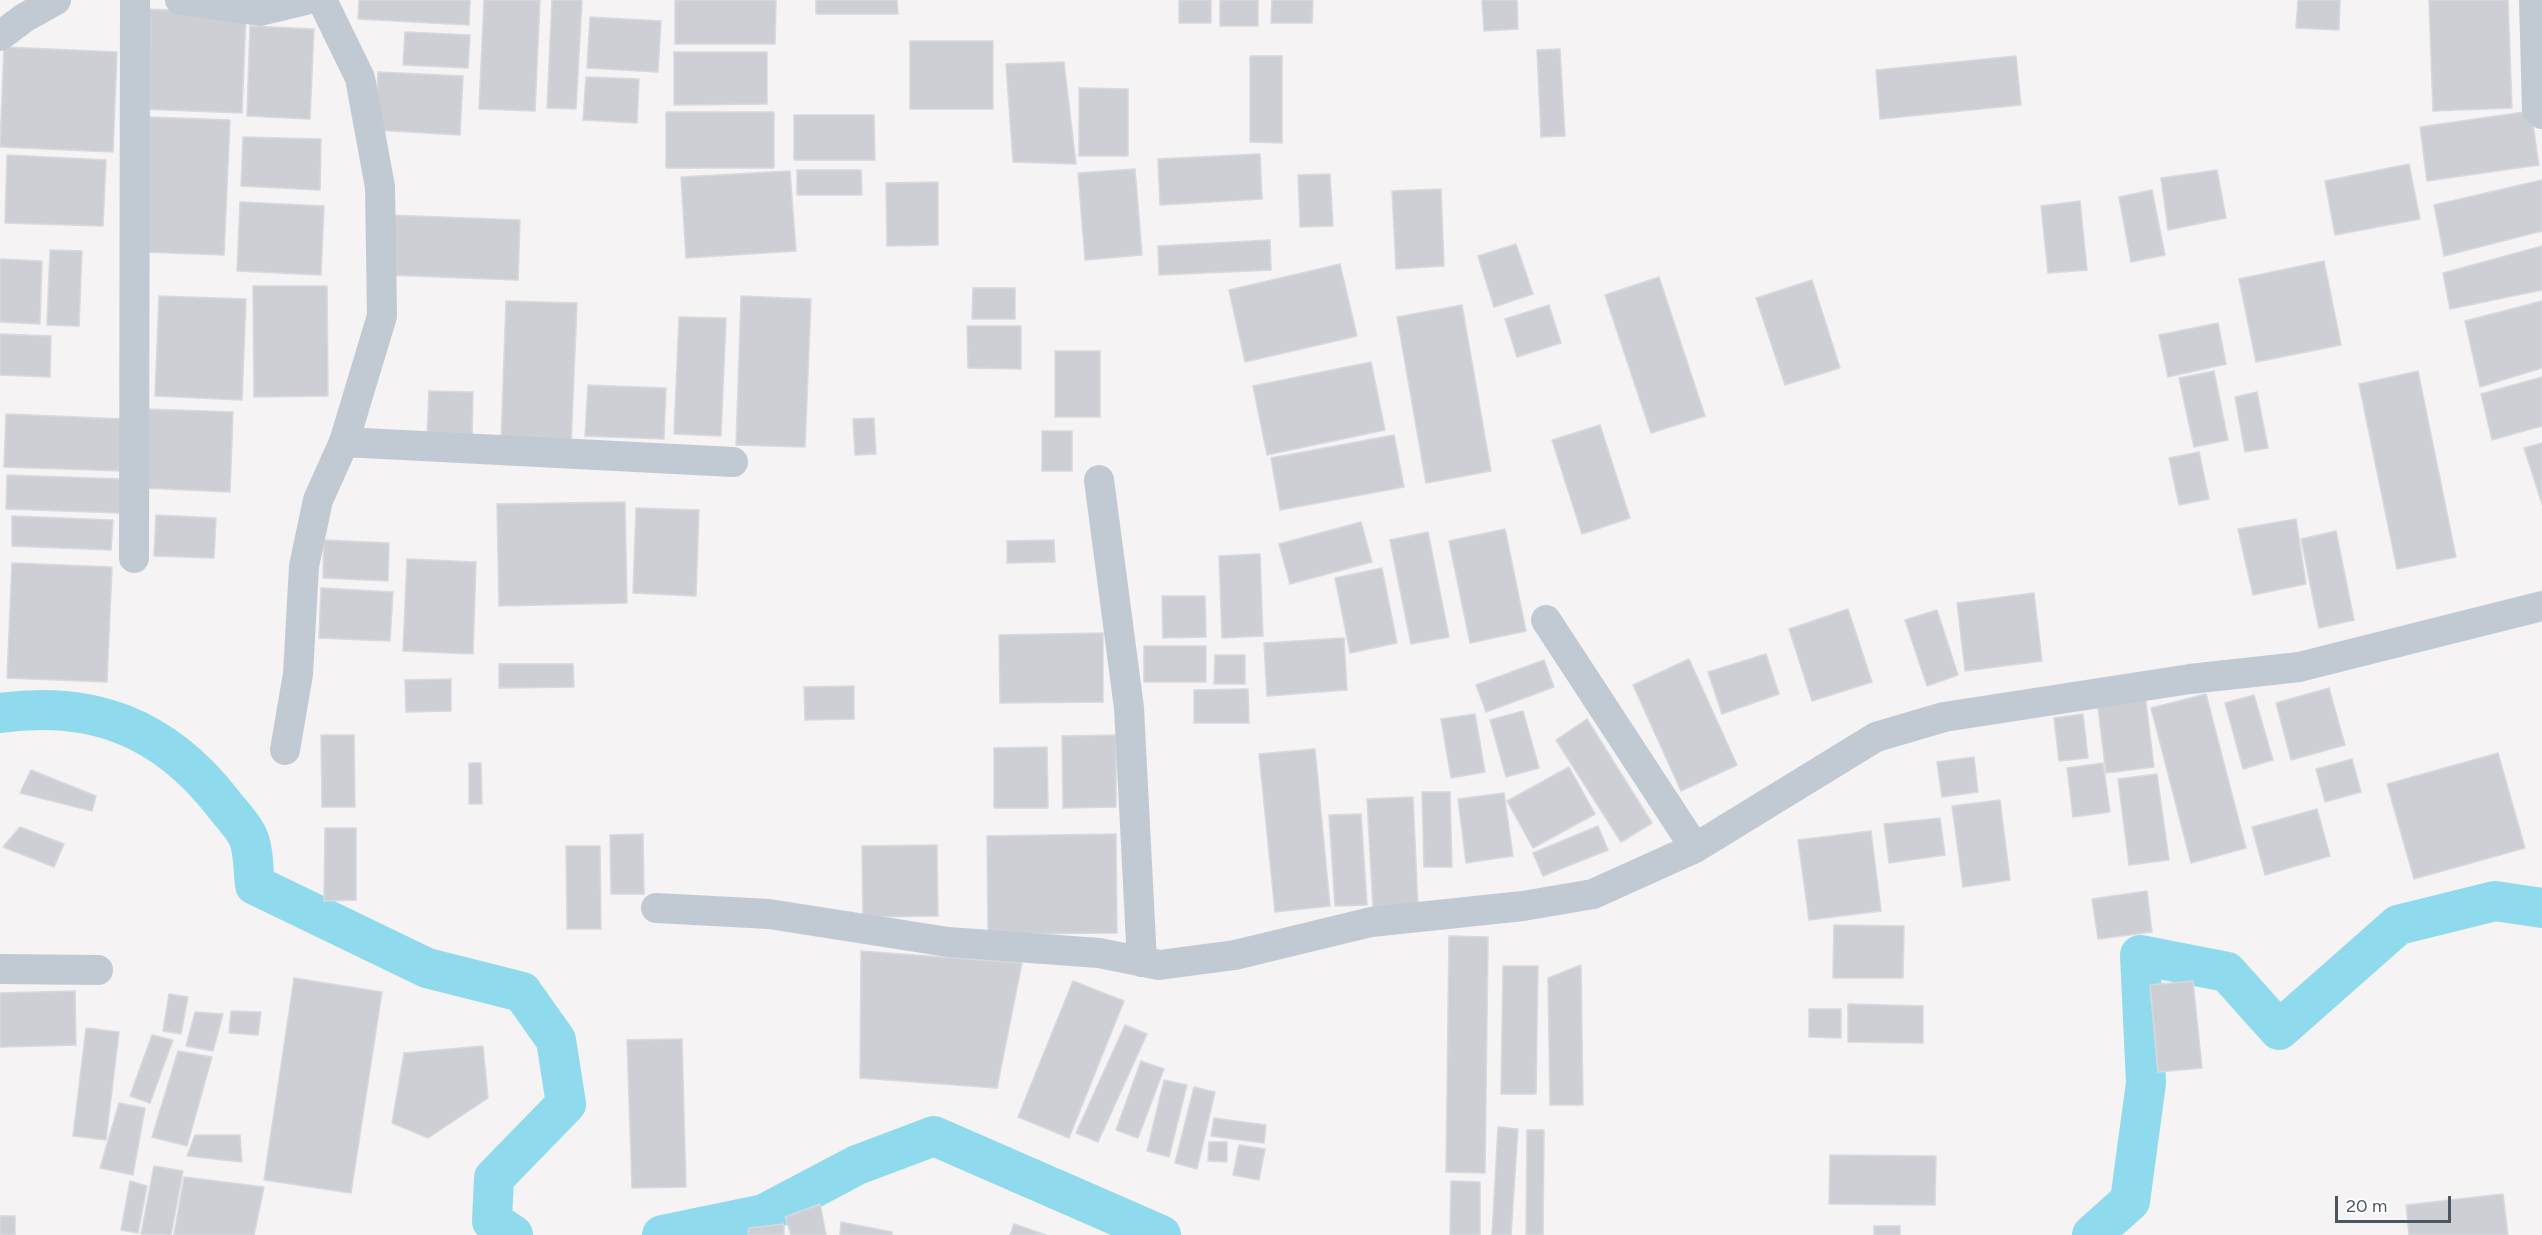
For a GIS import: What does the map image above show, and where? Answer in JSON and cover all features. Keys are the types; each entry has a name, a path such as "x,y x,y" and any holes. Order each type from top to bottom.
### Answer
{"street":[{"path":"0,36 24,18 56,0"},
{"path":"135,0 135,558"},
{"path":"180,0 260,10 306,0"},
{"path":"285,750 298,674 304,566 318,500 344,442 382,316 380,187 360,78 322,0"},
{"path":"2534,0 2537,110 2542,114"},
{"path":"344,442 734,462"},
{"path":"1099,480 1130,708 1142,962"},
{"path":"656,908 770,914 948,942 1099,953 1159,965 1235,955 1371,922 1523,906 1593,894 1695,848 1876,737 1944,717 2190,679 2299,667 2542,606"},
{"path":"1546,620 1695,848"},
{"path":"0,969 98,970"}],"building":[{"path":"359,0 470,0 469,25 358,19"},
{"path":"484,0 540,0 535,111 479,109"},
{"path":"552,0 582,0 576,109 547,108"},
{"path":"675,0 776,0 775,44 675,44"},
{"path":"816,0 897,0 898,14 816,14"},
{"path":"1179,0 1211,0 1211,23 1179,23"},
{"path":"1220,0 1258,0 1258,26 1220,26"},
{"path":"1272,0 1313,0 1312,23 1271,23"},
{"path":"1482,0 1517,0 1518,29 1484,31"},
{"path":"2298,0 2340,0 2339,30 2296,28"},
{"path":"2429,0 2508,0 2512,108 2433,111"},
{"path":"145,9 246,13 242,113 141,109"},
{"path":"590,17 661,21 658,72 587,68"},
{"path":"250,26 314,29 310,119 247,116"},
{"path":"405,32 470,35 468,68 403,65"},
{"path":"910,41 993,41 993,109 910,109"},
{"path":"4,47 117,52 113,152 0,147"},
{"path":"1560,49 1565,136 1541,137 1537,50"},
{"path":"674,52 767,52 767,104 674,105"},
{"path":"1250,56 1282,56 1282,143 1250,142"},
{"path":"2016,56 2021,105 1880,119 1876,70"},
{"path":"1064,62 1076,164 1013,162 1006,64"},
{"path":"378,72 463,76 460,135 375,130"},
{"path":"586,77 639,79 637,123 583,120"},
{"path":"1079,88 1128,89 1128,156 1079,156"},
{"path":"2531,111 2539,165 2427,181 2420,127"},
{"path":"666,112 774,112 774,168 666,168"},
{"path":"794,115 874,115 875,160 794,160"},
{"path":"149,117 230,120 224,255 144,252"},
{"path":"243,137 321,139 320,190 241,186"},
{"path":"1260,154 1262,199 1160,205 1158,159"},
{"path":"7,155 106,160 103,226 5,223"},
{"path":"2409,164 2420,219 2335,235 2325,181"},
{"path":"1135,169 1142,255 1085,260 1078,173"},
{"path":"797,170 861,170 862,195 797,195"},
{"path":"2217,170 2226,218 2168,230 2161,178"},
{"path":"790,171 796,251 686,258 681,177"},
{"path":"1330,174 1333,226 1300,227 1298,175"},
{"path":"2542,180 2542,231 2444,256 2434,205"},
{"path":"938,182 938,245 887,246 886,183"},
{"path":"1441,189 1444,266 1396,269 1392,191"},
{"path":"2152,190 2165,255 2131,262 2119,197"},
{"path":"2080,201 2087,270 2048,273 2041,206"},
{"path":"240,202 324,206 321,275 237,271"},
{"path":"387,215 520,220 518,280 385,275"},
{"path":"1270,240 1271,270 1159,275 1158,246"},
{"path":"1516,244 1533,294 1494,307 1478,256"},
{"path":"2542,246 2542,290 2450,309 2443,273"},
{"path":"50,250 82,251 79,326 47,325"},
{"path":"0,259 42,261 40,324 0,322"},
{"path":"2324,261 2341,345 2256,362 2239,279"},
{"path":"1340,264 1357,336 1245,362 1229,290"},
{"path":"1659,277 1705,416 1651,433 1605,295"},
{"path":"1812,280 1840,368 1785,385 1756,298"},
{"path":"253,286 327,286 328,396 254,397"},
{"path":"973,288 1015,288 1015,319 972,319"},
{"path":"159,296 246,299 242,400 155,396"},
{"path":"741,296 811,299 805,447 736,445"},
{"path":"506,301 577,303 571,445 501,442"},
{"path":"2542,301 2542,368 2480,387 2465,321"},
{"path":"1462,305 1491,471 1426,483 1397,317"},
{"path":"1549,305 1561,343 1517,357 1505,319"},
{"path":"679,317 726,318 721,436 674,434"},
{"path":"2218,323 2226,364 2168,377 2159,335"},
{"path":"967,326 1021,326 1021,369 968,368"},
{"path":"0,334 51,336 50,377 0,375"},
{"path":"1055,351 1100,351 1100,417 1055,417"},
{"path":"1371,362 1385,430 1267,455 1253,386"},
{"path":"2214,371 2228,440 2194,447 2179,378"},
{"path":"2418,371 2456,557 2397,569 2359,384"},
{"path":"2542,377 2542,426 2492,440 2481,394"},
{"path":"588,385 666,388 664,439 585,436"},
{"path":"429,391 473,392 472,436 427,435"},
{"path":"2257,392 2268,448 2245,452 2235,397"},
{"path":"146,409 233,412 230,492 143,488"},
{"path":"6,414 125,419 123,471 4,467"},
{"path":"874,418 876,454 855,455 853,419"},
{"path":"1600,425 1630,518 1582,534 1552,440"},
{"path":"1042,431 1072,431 1072,471 1042,471"},
{"path":"1394,435 1404,487 1280,510 1271,458"},
{"path":"2542,443 2542,504 2524,448"},
{"path":"2199,452 2209,499 2179,505 2169,458"},
{"path":"7,475 121,479 120,513 6,509"},
{"path":"625,502 627,603 499,606 497,504"},
{"path":"636,508 699,510 696,596 633,593"},
{"path":"156,515 216,518 214,558 154,556"},
{"path":"12,516 113,520 111,550 12,546"},
{"path":"2296,519 2306,584 2253,595 2238,529"},
{"path":"1361,522 1372,562 1290,584 1279,544"},
{"path":"1505,529 1526,631 1470,643 1449,541"},
{"path":"2336,531 2354,620 2319,628 2301,539"},
{"path":"1428,532 1449,637 1411,644 1390,540"},
{"path":"324,540 389,543 388,581 323,578"},
{"path":"1054,540 1055,562 1007,563 1007,541"},
{"path":"1260,554 1263,636 1222,638 1219,556"},
{"path":"407,559 476,562 473,654 403,651"},
{"path":"12,563 112,567 107,682 7,678"},
{"path":"1382,568 1397,643 1350,653 1335,578"},
{"path":"321,588 393,592 390,641 319,638"},
{"path":"2034,593 2042,661 1965,671 1957,603"},
{"path":"1162,596 1205,596 1206,637 1163,638"},
{"path":"1848,609 1872,682 1812,701 1789,629"},
{"path":"1937,610 1958,675 1927,686 1905,620"},
{"path":"1103,633 1103,702 1000,703 999,635"},
{"path":"1344,638 1347,690 1267,696 1264,643"},
{"path":"1144,646 1206,646 1206,682 1144,682"},
{"path":"1766,654 1779,694 1722,714 1708,672"},
{"path":"1215,655 1245,655 1245,684 1214,684"},
{"path":"1689,659 1737,765 1681,791 1633,685"},
{"path":"1544,660 1554,687 1486,712 1476,685"},
{"path":"499,664 573,664 574,687 499,688"},
{"path":"451,679 451,711 406,712 405,680"},
{"path":"854,686 854,719 805,720 804,687"},
{"path":"2329,688 2345,745 2291,760 2276,703"},
{"path":"1248,689 1249,723 1194,723 1194,690"},
{"path":"2145,694 2154,767 2106,773 2097,700"},
{"path":"2206,694 2246,848 2191,863 2151,708"},
{"path":"2254,695 2273,760 2243,769 2225,703"},
{"path":"1523,711 1539,768 1506,777 1490,720"},
{"path":"1475,714 1485,772 1451,778 1441,719"},
{"path":"2083,714 2088,758 2059,761 2054,718"},
{"path":"1587,719 1652,823 1621,842 1556,740"},
{"path":"321,735 354,735 355,807 322,807"},
{"path":"1116,735 1116,807 1063,808 1062,736"},
{"path":"1047,747 1048,808 994,808 994,748"},
{"path":"1315,749 1330,906 1275,912 1259,754"},
{"path":"2498,753 2525,848 2414,879 2387,784"},
{"path":"1974,757 1978,792 1942,797 1937,762"},
{"path":"2352,759 2361,792 2325,802 2316,769"},
{"path":"469,763 481,763 482,804 469,804"},
{"path":"2103,763 2110,812 2073,817 2067,768"},
{"path":"1569,767 1595,814 1533,848 1507,801"},
{"path":"31,770 96,796 92,811 20,793"},
{"path":"2157,774 2169,860 2129,865 2118,779"},
{"path":"1422,792 1450,792 1452,867 1424,867"},
{"path":"1504,793 1513,856 1466,863 1458,799"},
{"path":"1413,797 1418,906 1373,908 1367,799"},
{"path":"2000,800 2010,880 1963,887 1952,806"},
{"path":"2317,809 2330,856 2265,875 2252,827"},
{"path":"1361,814 1367,905 1335,906 1329,815"},
{"path":"1940,818 1945,855 1889,863 1884,824"},
{"path":"1598,826 1608,850 1543,876 1533,853"},
{"path":"20,827 64,844 54,867 3,847"},
{"path":"325,828 356,828 356,900 324,901"},
{"path":"1871,831 1881,911 1809,920 1798,840"},
{"path":"643,834 644,894 611,894 610,835"},
{"path":"1116,834 1117,933 988,934 987,836"},
{"path":"937,845 938,916 863,917 862,846"},
{"path":"566,846 600,846 601,929 567,929"},
{"path":"2147,891 2152,932 2098,939 2092,899"},
{"path":"1834,925 1904,926 1903,978 1833,978"},
{"path":"1449,936 1488,937 1485,1173 1446,1172"},
{"path":"861,951 1022,963 997,1088 860,1078"},
{"path":"1581,965 1583,1105 1550,1105 1548,978"},
{"path":"1503,966 1538,966 1536,1094 1501,1094"},
{"path":"294,978 382,992 351,1193 264,1180"},
{"path":"1073,981 1124,1001 1069,1138 1018,1117"},
{"path":"2193,981 2202,1068 2158,1072 2150,985"},
{"path":"75,991 76,1045 0,1047 0,993"},
{"path":"169,994 188,997 181,1034 163,1031"},
{"path":"1848,1004 1923,1006 1923,1043 1848,1042"},
{"path":"1809,1009 1841,1009 1841,1038 1809,1037"},
{"path":"231,1011 261,1012 258,1035 229,1033"},
{"path":"195,1012 223,1014 213,1051 186,1046"},
{"path":"1125,1025 1147,1034 1098,1142 1076,1133"},
{"path":"86,1028 119,1032 106,1140 73,1136"},
{"path":"152,1035 173,1040 150,1103 130,1096"},
{"path":"682,1039 686,1187 632,1188 627,1040"},
{"path":"483,1046 488,1098 428,1138 392,1123 404,1053"},
{"path":"178,1051 212,1057 187,1146 152,1137"},
{"path":"1141,1061 1164,1069 1138,1138 1116,1130"},
{"path":"1164,1080 1187,1085 1169,1157 1147,1151"},
{"path":"1194,1087 1215,1092 1197,1169 1175,1163"},
{"path":"119,1103 145,1108 133,1175 100,1168"},
{"path":"1214,1118 1266,1125 1264,1143 1211,1136"},
{"path":"1498,1127 1518,1129 1511,1235 1492,1235"},
{"path":"1527,1130 1544,1130 1543,1235 1526,1235"},
{"path":"195,1135 240,1135 242,1162 187,1156"},
{"path":"1209,1142 1227,1142 1227,1162 1208,1161"},
{"path":"1239,1145 1265,1149 1259,1180 1233,1175"},
{"path":"1830,1155 1936,1156 1935,1205 1829,1204"},
{"path":"154,1166 183,1171 171,1235 141,1234"},
{"path":"184,1177 264,1187 254,1235 174,1235"},
{"path":"130,1181 147,1186 138,1233 121,1230"},
{"path":"1451,1181 1480,1182 1480,1235 1450,1235"},
{"path":"2503,1194 2508,1235 2409,1235 2406,1205"},
{"path":"820,1204 826,1235 791,1235 785,1217"},
{"path":"0,1216 15,1216 15,1235 0,1235"},
{"path":"841,1222 892,1232 892,1235 840,1235"},
{"path":"784,1224 784,1235 748,1235 749,1228"},
{"path":"1014,1224 1046,1235 1010,1235"},
{"path":"1874,1226 1900,1226 1900,1235 1874,1235"}],"waterway":[{"path":"0,713 34,710 66,711 96,716 124,725 151,738 176,755 200,776 242,826 251,846 255,885 427,968 522,992 556,1040 566,1104 494,1178 492,1221 513,1235"},
{"path":"2092,1235 2130,1201 2146,1083 2140,955 2227,972 2279,1030 2398,925 2495,901 2542,908"},
{"path":"662,1235 764,1214 857,1165 934,1136 1161,1235"}]}
